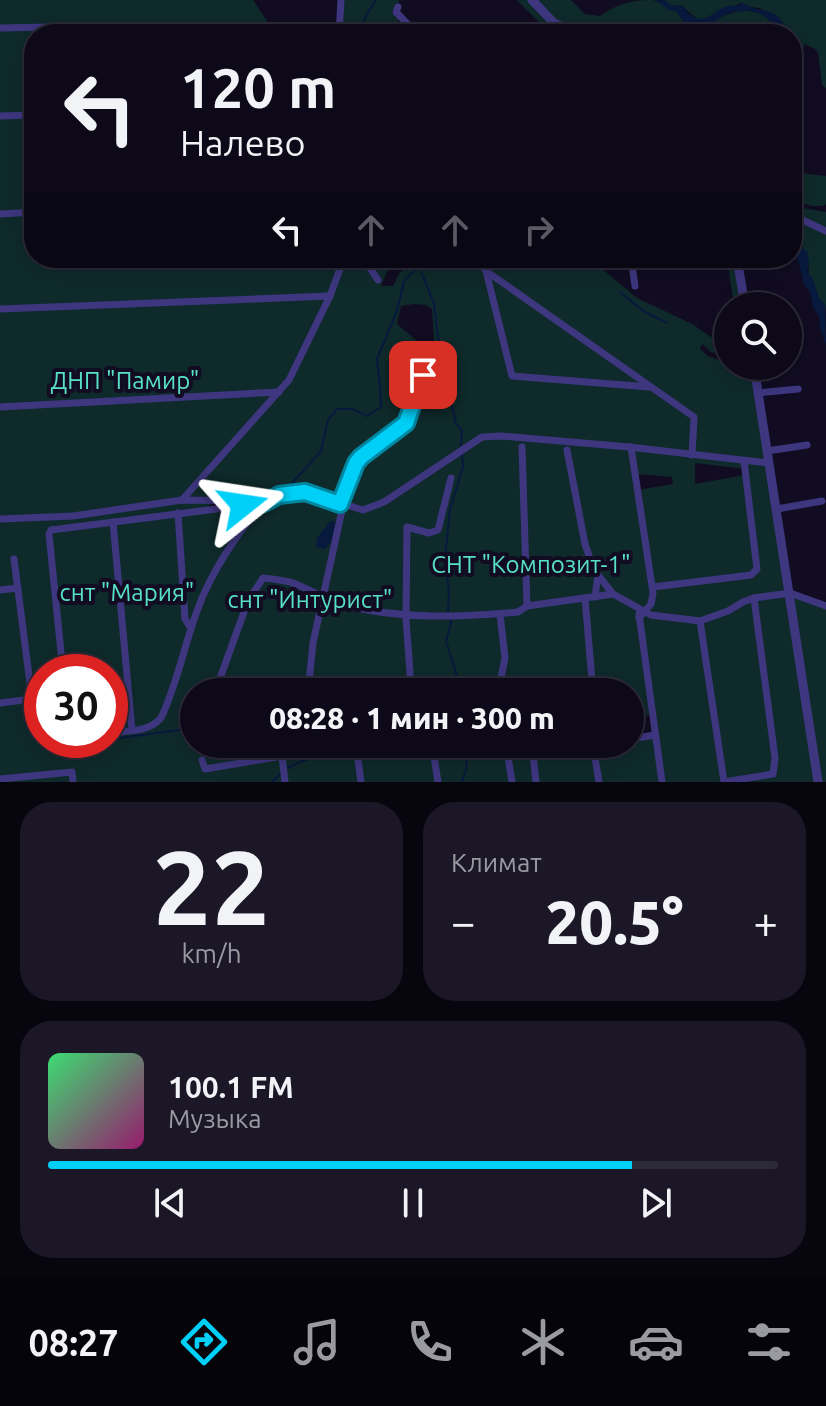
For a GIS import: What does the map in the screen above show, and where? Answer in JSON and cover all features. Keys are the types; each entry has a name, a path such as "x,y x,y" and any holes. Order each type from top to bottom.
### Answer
{"street":[{"path":"340,24 341,0"},
{"path":"532,0 556,24"},
{"path":"398,7 396,12 407,24"},
{"path":"0,28 24,28"},
{"path":"0,116 24,115"},
{"path":"0,214 24,213"},
{"path":"802,220 826,231"},
{"path":"182,500 289,380 340,268"},
{"path":"370,268 378,280"},
{"path":"484,268 512,376 651,387"},
{"path":"632,268 635,286"},
{"path":"739,268 743,292"},
{"path":"486,271 694,417 692,455"},
{"path":"0,309 330,296"},
{"path":"309,678 313,643 341,507 356,463 406,423 431,353"},
{"path":"756,380 818,782"},
{"path":"758,393 798,389"},
{"path":"0,407 279,392"},
{"path":"61,654 49,534 54,529 265,502 279,495 305,492 341,507 363,510 384,502 482,437 631,447 769,463"},
{"path":"767,451 807,445"},
{"path":"522,447 527,606"},
{"path":"631,447 653,587 651,604 641,612"},
{"path":"567,450 585,544 594,570 613,594 641,612 700,621 754,598 790,593 826,606"},
{"path":"653,587 751,575 757,569 744,461"},
{"path":"410,678 406,615 407,527 429,533 438,530 451,478"},
{"path":"0,519 73,516 182,500 265,502"},
{"path":"777,509 822,501"},
{"path":"128,731 155,725 161,718 198,608 224,556 265,502"},
{"path":"178,513 185,619 191,628"},
{"path":"113,522 132,730"},
{"path":"0,703 32,699 14,559"},
{"path":"595,597 598,575"},
{"path":"220,678 248,601 263,578 290,582 347,606 406,615 500,614 518,612 527,606 613,594"},
{"path":"0,590 18,588"},
{"path":"585,598 592,678"},
{"path":"700,621 724,782 773,774 775,758 754,598"},
{"path":"641,612 662,782"},
{"path":"500,614 505,658 501,678"},
{"path":"644,737 655,735"},
{"path":"205,769 270,758"},
{"path":"282,758 285,782"},
{"path":"358,758 361,782"},
{"path":"434,758 438,782"},
{"path":"508,758 512,782"},
{"path":"533,758 536,782"},
{"path":"598,758 599,782"},
{"path":"202,760 207,779"},
{"path":"0,779 72,772 73,782"}],"green space":[{"path":"0,0 253,0 269,24 24,24 24,268 389,268 381,286 393,286 400,272 407,268 601,268 637,298 714,337 714,353 702,344 700,349 714,358 714,380 756,380 790,593 826,606 826,782 0,782","holes":["426,305 432,309 435,356 397,324 401,306","695,463 745,469 745,475 695,484","636,474 672,477 673,484 638,490","216,501 264,504 203,510"]},
{"path":"341,0 399,0 398,7 391,12 402,17 395,24 340,24"},
{"path":"517,0 571,0 585,14 600,16 624,4 653,0 676,11 685,24 541,24"},
{"path":"661,0 826,0 826,88 822,85 818,53 805,44 802,51 802,24 780,24 760,8 741,3 705,19 697,19 681,5 668,4"},
{"path":"745,10 760,13 771,24 711,24 720,17"},
{"path":"802,173 826,176 826,204 802,203"},
{"path":"802,208 826,212 826,313 809,275 802,245"},
{"path":"728,268 739,268 743,292 732,292"}],"water":[{"path":"655,0 681,5 692,16 701,19 724,7 743,3 774,14 783,24 771,24 760,13 745,10 730,13 712,24 685,24 676,11"},
{"path":"802,238 803,250 807,251 807,270 825,305 826,345 819,315 814,310 809,289 805,287 800,268"},
{"path":"330,521 336,522 331,542 325,549 316,547 317,538"}],"waterway":[{"path":"363,24 376,0"},
{"path":"286,490 321,451 328,420 337,409 352,409 367,416 381,407 377,359 397,311 404,281 416,268"},
{"path":"420,268 434,304 440,353 456,424 462,430 461,446"},
{"path":"620,292 643,311 667,323"},
{"path":"458,678 446,641 451,623 445,560 450,509 463,467 462,453"},
{"path":"128,737 180,730"},
{"path":"287,768 312,758"},
{"path":"462,782 467,758"},
{"path":"272,782 282,772"}],"route":[{"path":"243,505 305,492 340,504 356,463 406,423 423,375"}],"park label":[{"name":"ДНП \"Памир\"","path":"125,380"},
{"name":"СНТ \"Композит-1\"","path":"531,564"},
{"name":"снт \"Мария\"","path":"127,592"},
{"name":"снт \"Интурист\"","path":"310,599"}]}
